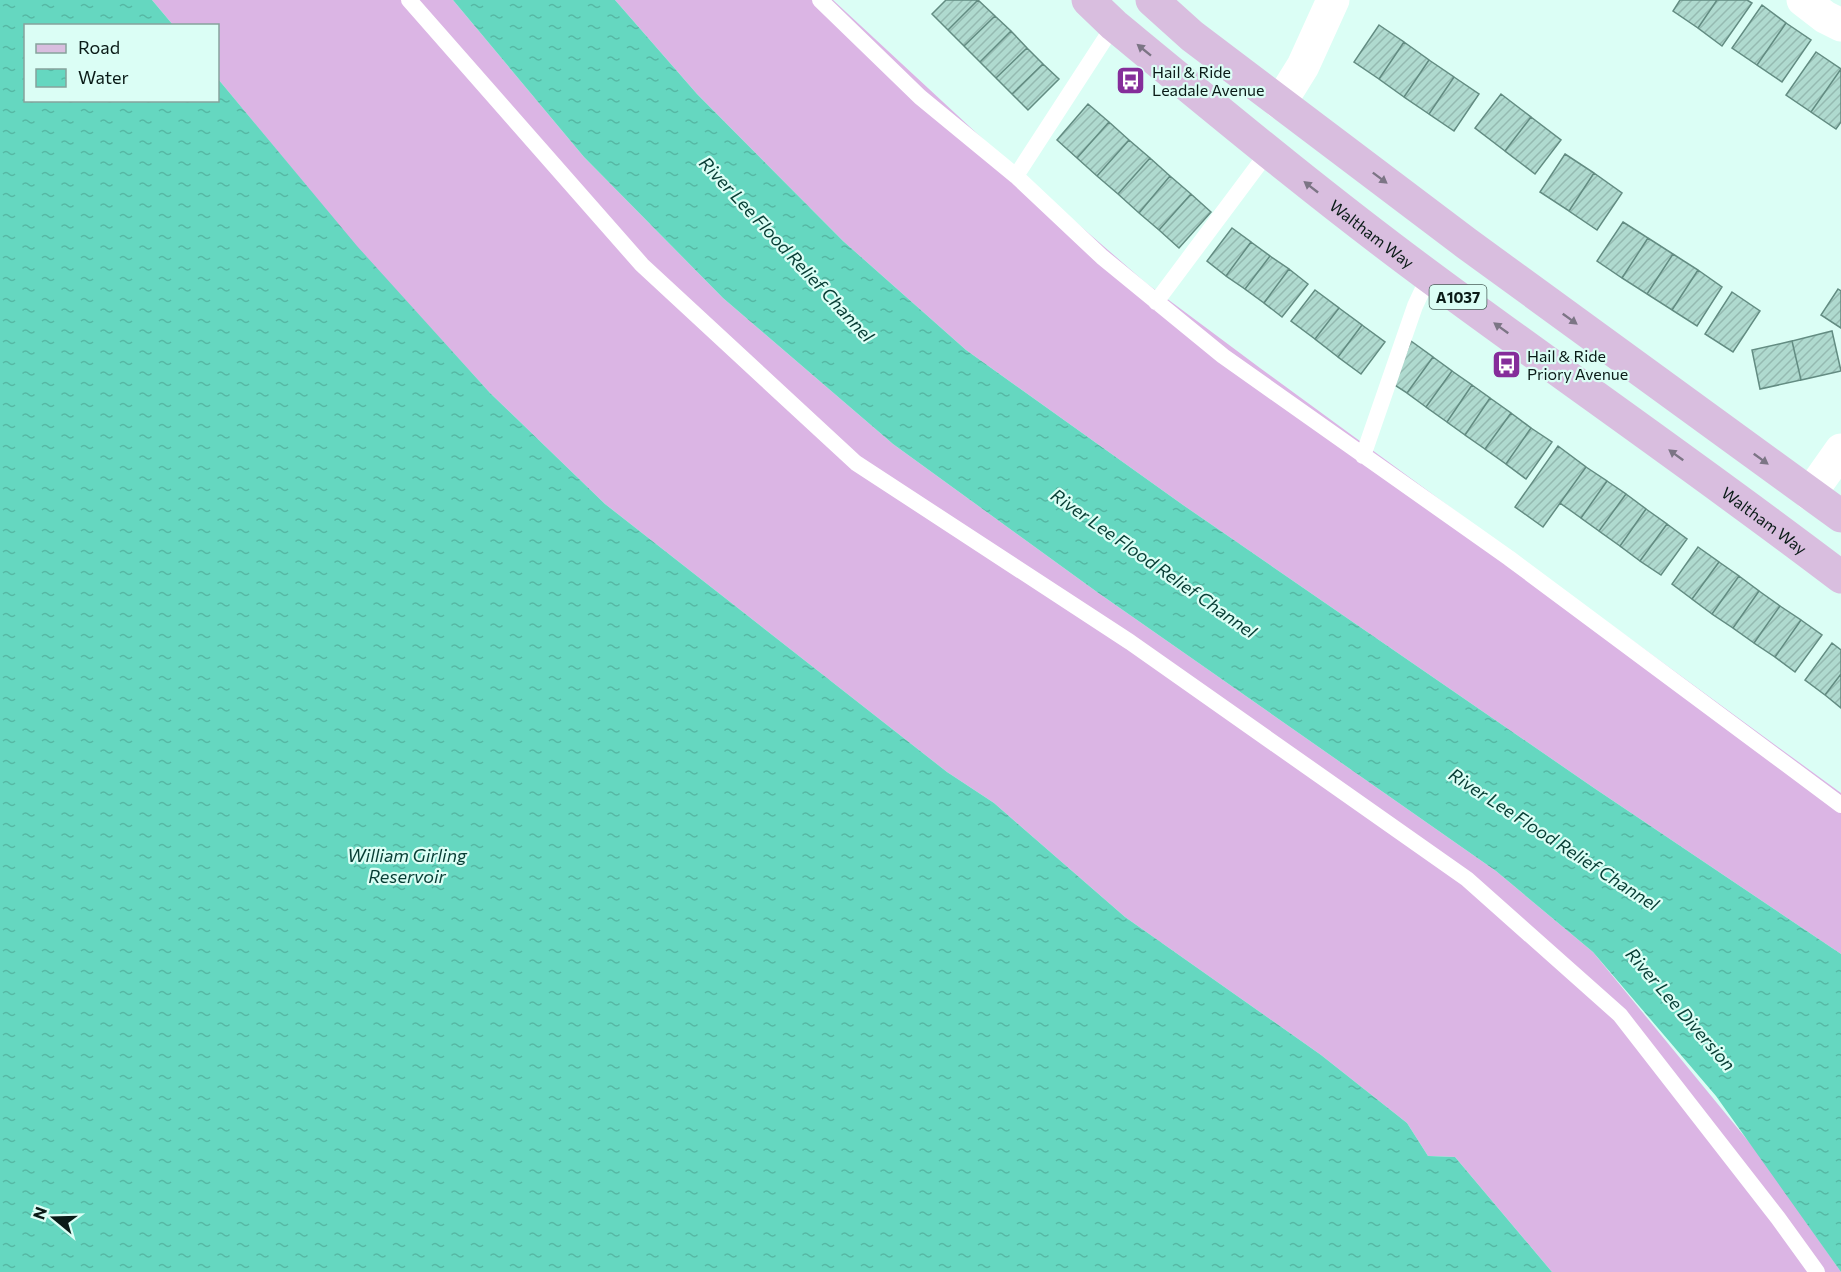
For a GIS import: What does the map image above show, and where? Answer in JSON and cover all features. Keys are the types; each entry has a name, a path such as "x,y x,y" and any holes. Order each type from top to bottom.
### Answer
{"main road":[{"name":"A1037","path":"1152,0 1192,36 1466,243 1841,516"},
{"name":"Waltham Way","path":"1103,9 1268,152 1435,280 1702,473 1841,577"},
{"name":"A1037","path":"1435,280 1466,243"},
{"path":"1702,473 1729,435"}],"street":[{"path":"1280,103 1303,66 1334,0"},
{"path":"1803,0 1825,17 1841,25"},
{"path":"1810,494 1841,450"}],"lane":[{"path":"409,0 642,265 856,463 1130,642 1467,879 1620,1015 1771,1209 1816,1272"},
{"path":"820,0 920,97 1016,176 1102,257 1223,356 1509,558 1841,805"},
{"path":"1016,176 1103,9"},
{"path":"1156,302 1268,152"},
{"path":"1363,456 1416,306 1435,280"}],"shaded area":[{"path":"152,0 453,0 584,157 723,298 893,444 1097,592 1496,871 1593,952 1758,1153 1841,1272 1552,1272 1455,1157 1428,1156 1407,1123 1321,1055 1125,917 994,803 947,772 605,504 490,393 357,247 219,80 219,24 172,24"},
{"path":"615,0 833,0 1025,178 1146,283 1841,793 1841,954 1594,788 1183,505 966,350 843,241 697,94"}],"water":[{"name":"William Girling Reservoir","path":"0,0 152,0 172,24 24,24 24,102 219,102 219,80 357,246 490,393 605,504 947,772 994,803 1125,917 1321,1055 1407,1123 1428,1156 1455,1157 1552,1272 0,1272"},
{"path":"453,0 615,0 697,94 843,241 966,350 1183,505 1594,788 1841,954 1841,1272 1716,1096 1593,952 1496,871 1097,592 893,444 723,298 584,157"}],"building":[{"path":"946,0 978,0 948,30 932,14"},
{"path":"978,0 995,16 964,46 948,30"},
{"path":"1680,0 1717,0 1698,28 1673,11"},
{"path":"1717,0 1747,0 1752,3 1722,46 1698,28"},
{"path":"1762,5 1786,23 1757,65 1732,48"},
{"path":"995,16 1011,31 980,62 964,46"},
{"path":"1786,23 1811,40 1782,82 1757,65"},
{"path":"1379,25 1404,42 1379,79 1354,62"},
{"path":"1011,31 1027,48 996,78 980,62"},
{"path":"1404,42 1429,60 1404,97 1379,79"},
{"path":"1027,48 1043,64 1012,94 996,78"},
{"path":"1816,52 1841,69 1811,112 1786,95"},
{"path":"1429,60 1454,77 1429,114 1404,97"},
{"path":"1043,64 1059,79 1028,110 1012,94"},
{"path":"1841,69 1841,122 1836,129 1811,112"},
{"path":"1454,77 1479,94 1454,131 1429,114"},
{"path":"1501,94 1531,117 1505,151 1475,128"},
{"path":"1088,104 1109,122 1077,158 1057,140"},
{"path":"1531,117 1561,140 1535,174 1505,151"},
{"path":"1109,122 1129,140 1097,176 1077,158"},
{"path":"1129,140 1150,158 1118,194 1097,176"},
{"path":"1565,154 1594,173 1569,211 1540,192"},
{"path":"1150,158 1170,176 1139,213 1118,194"},
{"path":"1594,173 1622,193 1597,230 1569,211"},
{"path":"1170,176 1191,194 1159,230 1139,213"},
{"path":"1191,194 1211,212 1179,248 1159,230"},
{"path":"1623,222 1648,238 1622,278 1597,261"},
{"path":"1232,228 1251,242 1226,276 1207,261"},
{"path":"1648,238 1673,254 1647,294 1622,278"},
{"path":"1251,242 1270,256 1245,289 1226,276"},
{"path":"1673,254 1698,270 1672,310 1647,294"},
{"path":"1270,256 1289,269 1264,303 1245,289"},
{"path":"1289,269 1308,284 1282,317 1264,303"},
{"path":"1698,270 1722,287 1697,326 1672,310"},
{"path":"1838,289 1841,291 1841,328 1821,315"},
{"path":"1315,290 1339,308 1315,339 1291,321"},
{"path":"1732,292 1760,311 1733,352 1705,334"},
{"path":"1339,308 1362,325 1338,357 1315,339"},
{"path":"1362,325 1385,342 1361,374 1338,357"},
{"path":"1832,331 1841,371 1801,380 1792,341"},
{"path":"1411,341 1433,357 1407,393 1393,384"},
{"path":"1792,341 1801,380 1760,389 1752,350"},
{"path":"1433,357 1452,371 1426,407 1407,393"},
{"path":"1452,371 1472,385 1447,422 1426,407"},
{"path":"1472,385 1490,398 1465,435 1447,422"},
{"path":"1490,398 1511,413 1485,449 1465,435"},
{"path":"1511,413 1531,428 1506,464 1485,449"},
{"path":"1531,428 1552,442 1526,479 1506,464"},
{"path":"1558,446 1586,467 1543,527 1515,507"},
{"path":"1586,467 1607,481 1581,518 1560,503"},
{"path":"1607,481 1626,494 1599,531 1581,518"},
{"path":"1626,494 1646,509 1620,546 1599,531"},
{"path":"1646,509 1667,524 1640,561 1620,546"},
{"path":"1667,524 1687,539 1661,575 1640,561"},
{"path":"1698,547 1719,562 1692,599 1672,584"},
{"path":"1719,562 1739,576 1712,614 1692,599"},
{"path":"1739,576 1759,591 1733,628 1712,614"},
{"path":"1759,591 1780,606 1754,643 1733,628"},
{"path":"1780,606 1801,620 1775,657 1754,643"},
{"path":"1801,620 1822,635 1795,672 1775,657"},
{"path":"1832,643 1841,650 1841,674 1825,695 1805,680"},
{"path":"1841,674 1841,708 1825,695"}],"place":[{"name":"Hail & Ride Leadale Avenue","path":"1131,80"},
{"name":"Hail & Ride Priory Avenue","path":"1506,364"}],"water label":[{"name":"River Lee Flood Relief Channel","path":"787,249"},
{"name":"River Lee Flood Relief Channel","path":"1154,563"},
{"name":"River Lee Flood Relief Channel","path":"1554,839"},
{"name":"River Lee Diversion","path":"1681,1009"}]}
